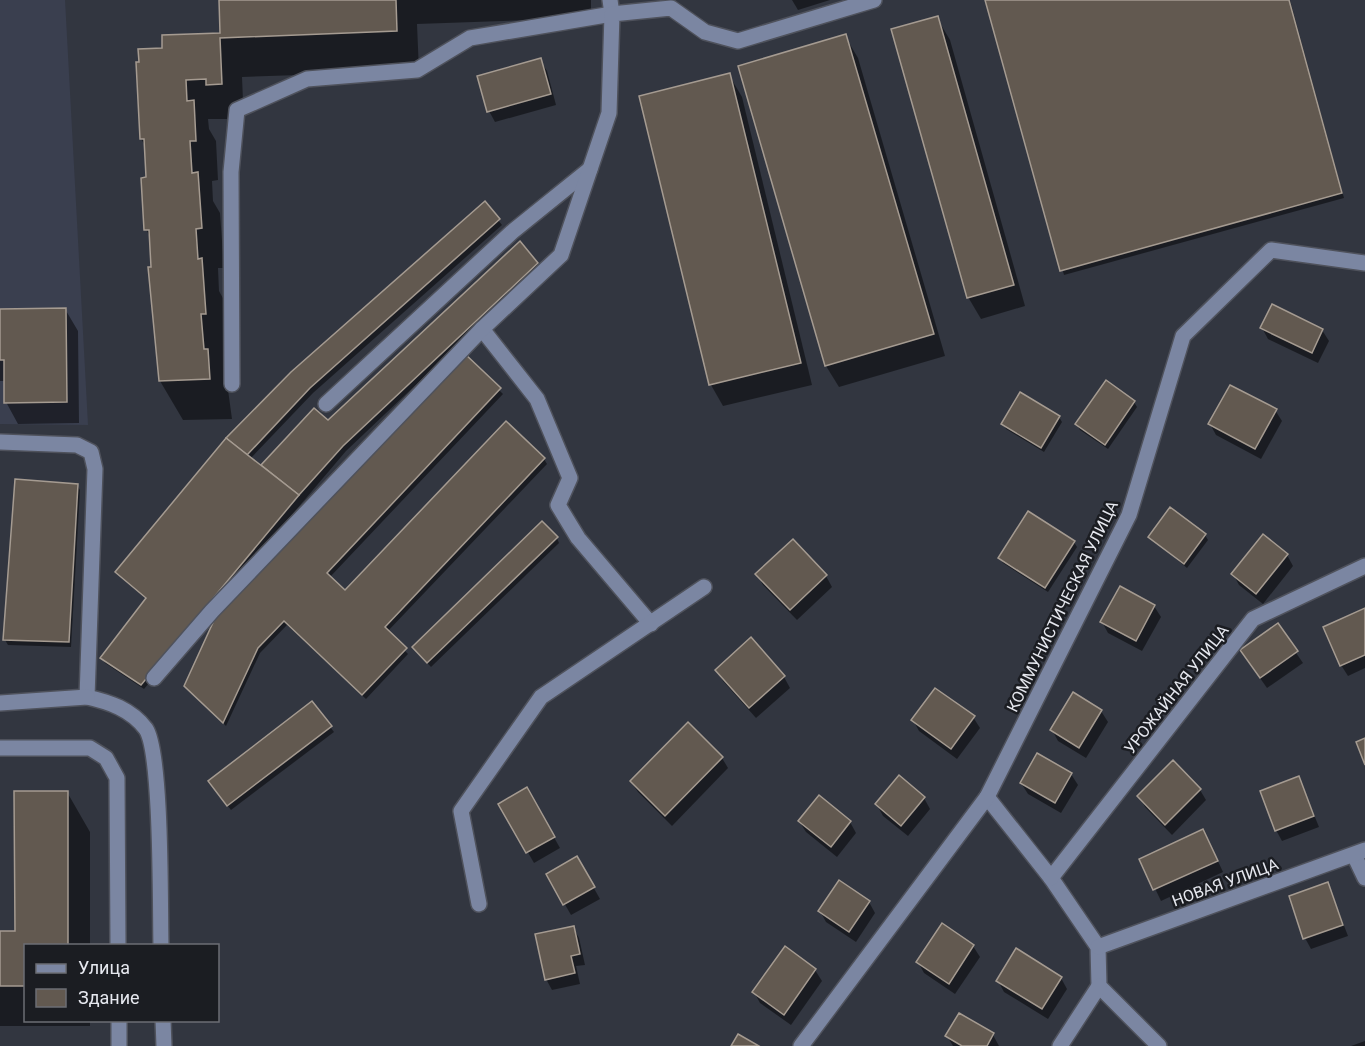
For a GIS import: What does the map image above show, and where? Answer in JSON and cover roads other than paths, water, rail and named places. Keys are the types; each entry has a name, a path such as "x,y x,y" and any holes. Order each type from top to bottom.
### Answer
{"street":[{"path":"232,384 231,172 237,110 307,79 417,70 470,38 611,7 671,8 705,32 738,41 874,0"},
{"path":"154,678 212,611 482,329 561,255 609,113 611,7"},
{"path":"326,404 512,232 590,169"},
{"name":"КОММУНИСТИЧЕСКАЯ УЛИЦА","path":"801,1046 987,797 1129,515 1184,336 1271,250 1365,263"},
{"path":"482,329 537,399 570,478 558,505 578,538 651,624"},
{"path":"0,442 77,445 91,452 95,469 87,697"},
{"name":"УРОЖАЙНАЯ УЛИЦА","path":"1052,878 1253,619 1365,566"},
{"path":"479,904 461,811 541,697 704,587"},
{"path":"0,703 87,697 117,704 146,730 155,761 161,944"},
{"path":"0,748 90,748 106,759 117,778 118,944"},
{"path":"987,797 1052,878 1098,947 1099,986 1060,1046"},
{"path":"1360,852 1365,878"},
{"name":"НОВАЯ УЛИЦА","path":"1098,947 1360,852"},
{"path":"1099,986 1160,1046"},
{"path":"118,1022 119,1046"},
{"path":"163,1022 164,1046"}]}
